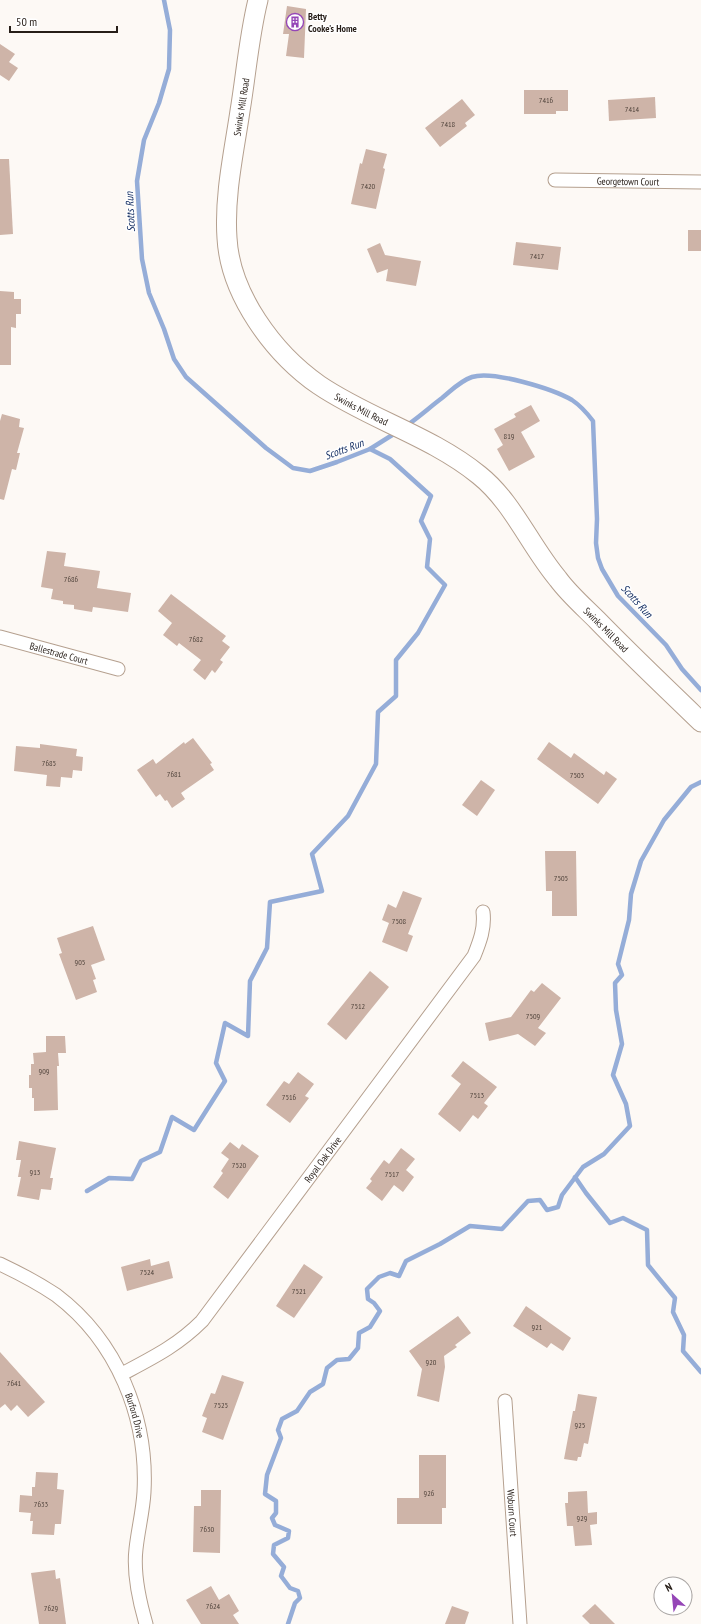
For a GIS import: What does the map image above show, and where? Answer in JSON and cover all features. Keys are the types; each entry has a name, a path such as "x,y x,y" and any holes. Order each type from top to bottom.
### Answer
{"street":[{"name":"Swinks Mill Road","path":"258,0 232,165 228,202 227,239 232,265 239,287 251,311 282,353 317,384 361,410 417,437 455,458 478,474 496,490 558,580 607,631 701,722"},
{"name":"Georgetown Court","path":"555,180 701,182"},
{"name":"Ballestrade Court","path":"0,637 118,669"},
{"name":"Royal Oak Drive","path":"122,1374 165,1352 180,1342 202,1321 474,956 481,940 484,922 483,912"},
{"name":"Burford Drive","path":"0,1264 32,1280 74,1310 98,1337 122,1374 140,1429 142,1445 144,1494 136,1551 140,1604 146,1624"},
{"name":"Woburn Court","path":"505,1401 520,1624"}],"building":[{"name":"Betty Cooke's Home","path":"287,6 306,9 304,58 286,56 289,34 283,34"},
{"path":"0,44 15,54 9,62 18,68 9,81 0,75"},
{"path":"524,90 568,90 568,111 556,111 556,114 524,114"},
{"path":"655,97 656,118 609,121 608,100"},
{"path":"462,99 475,115 465,123 467,126 440,147 425,128"},
{"path":"366,149 387,154 376,209 351,204 360,163 362,164"},
{"path":"0,159 9,159 13,234 0,235"},
{"path":"688,230 701,230 701,251 688,251"},
{"path":"516,242 561,247 558,270 513,265"},
{"path":"380,243 385,255 421,261 416,286 386,281 388,269 377,273 367,249"},
{"path":"0,291 14,292 14,299 21,299 21,314 16,314 16,328 11,327 11,365 0,365"},
{"path":"531,405 540,421 521,432 535,457 509,471 497,449 503,445 494,429 516,417 514,414"},
{"path":"2,414 20,419 19,427 24,428 17,453 20,453 16,470 12,469 4,500 0,499 0,421"},
{"path":"47,551 66,553 64,566 100,571 97,588 131,593 128,612 93,607 92,612 74,609 74,605 63,604 63,601 51,599 53,589 41,587"},
{"path":"171,594 226,636 222,641 230,647 220,660 223,662 215,673 212,670 205,680 193,670 201,660 179,643 177,646 163,635 172,623 158,611"},
{"path":"193,738 212,763 210,764 214,770 181,793 185,799 172,808 167,800 165,801 160,794 156,797 137,770 153,759 156,764 184,742 185,744"},
{"path":"549,742 571,758 574,753 604,775 606,771 617,779 598,804 537,759"},
{"path":"40,744 77,749 76,756 83,757 82,771 73,770 72,778 61,777 60,787 46,786 47,775 14,771 16,746 40,748"},
{"path":"481,780 495,790 477,816 462,805"},
{"path":"545,851 576,851 577,916 552,916 552,891 546,891"},
{"path":"403,891 422,898 408,934 413,936 407,952 382,942 389,923 382,920 388,904 396,908"},
{"path":"93,926 105,960 91,965 96,979 93,980 97,992 76,1000 59,954 62,953 57,938"},
{"path":"370,971 389,987 346,1040 327,1024"},
{"path":"542,983 561,998 538,1028 546,1033 535,1046 518,1034 489,1041 485,1023 511,1017 531,990 534,992"},
{"path":"46,1036 65,1036 66,1053 58,1053 58,1110 34,1111 32,1088 29,1088 29,1075 31,1075 31,1064 34,1064 33,1053 46,1052"},
{"path":"463,1061 497,1087 484,1103 488,1106 478,1119 473,1115 460,1132 438,1114 461,1084 451,1076"},
{"path":"298,1072 314,1084 305,1096 309,1098 290,1123 266,1105 284,1081 289,1084"},
{"path":"19,1141 56,1148 50,1178 53,1178 51,1190 41,1189 39,1200 17,1196 21,1177 18,1177 21,1160 16,1160"},
{"path":"230,1142 239,1149 242,1144 259,1156 228,1199 213,1187 223,1173 221,1171 229,1159 221,1153"},
{"path":"401,1148 415,1159 406,1170 414,1177 403,1192 394,1185 382,1201 366,1188 372,1181 370,1179 384,1160 389,1164"},
{"path":"150,1259 151,1266 169,1261 173,1278 127,1291 121,1267"},
{"path":"304,1264 323,1277 294,1318 276,1306"},
{"path":"526,1306 571,1338 563,1351 551,1343 547,1348 513,1326"},
{"path":"458,1316 471,1333 455,1345 457,1347 444,1356 445,1367 439,1402 417,1396 422,1369 409,1351"},
{"path":"0,1352 45,1402 28,1417 17,1405 11,1411 5,1404 0,1408"},
{"path":"222,1375 244,1382 223,1440 202,1432 207,1418 202,1416 211,1393 215,1394"},
{"path":"578,1394 597,1397 588,1444 584,1443 581,1457 578,1457 577,1461 564,1459 573,1411 575,1411"},
{"path":"419,1455 446,1455 446,1508 442,1508 442,1524 397,1524 397,1498 419,1498"},
{"path":"36,1472 58,1473 57,1489 64,1490 61,1524 55,1524 54,1535 32,1534 33,1521 30,1521 31,1513 19,1512 20,1495 32,1496 32,1487 35,1487"},
{"path":"201,1490 221,1490 220,1553 193,1552 194,1506 201,1506"},
{"path":"587,1491 588,1513 597,1512 597,1524 590,1525 592,1545 575,1546 573,1526 567,1526 565,1503 568,1503 568,1492"},
{"path":"55,1570 56,1579 60,1578 66,1624 39,1624 31,1573"},
{"path":"211,1586 219,1600 229,1594 239,1611 233,1615 239,1624 201,1624 186,1600"},
{"path":"595,1604 615,1624 590,1624 582,1616"},
{"path":"452,1606 469,1612 465,1624 445,1624"}],"waterway":[{"name":"Scotts Run","path":"164,0 170,30 169,69 159,103 144,140 137,181 142,259 149,293 164,329 174,359 186,377 266,448 293,468 310,471 337,462 370,449 397,432"},
{"name":"Scotts Run","path":"406,426 460,383 472,377 481,376 507,378 537,386 572,400 581,407 593,421 597,519 596,543 598,558 602,569 618,596 666,645 682,669 701,690"},
{"path":"87,1191 109,1178 132,1179 141,1161 160,1152 172,1117 194,1130 225,1081 216,1063 225,1023 248,1036 250,981 267,948 270,902 322,891 312,854 348,816 376,764 378,712 396,696 396,660 418,633 445,585 427,567 430,539 421,521 431,496 390,459 370,449"},
{"path":"288,1624 295,1603 300,1598 298,1591 290,1588 281,1576 284,1567 273,1554 274,1545 288,1538 289,1531 275,1525 272,1518 276,1513 276,1501 265,1494 267,1475 281,1438 278,1430 282,1419 297,1411 310,1392 323,1384 327,1368 337,1360 349,1359 358,1348 359,1333 370,1327 380,1311 374,1303 368,1299 367,1289 379,1277 390,1273 399,1276 406,1261 440,1244 470,1226 502,1229 528,1201 540,1200 547,1210 558,1207 562,1195 583,1167 604,1154 630,1126 626,1104 613,1075 622,1044 616,1010 615,983 622,975 618,964 629,920 631,894 641,861 664,820 691,787 701,782"},
{"path":"575,1177 610,1223 623,1218 647,1230 648,1265 675,1298 673,1312 684,1335 683,1351 701,1372"}],"place":[{"name":"Betty Cooke's Home","path":"295,22"}]}
